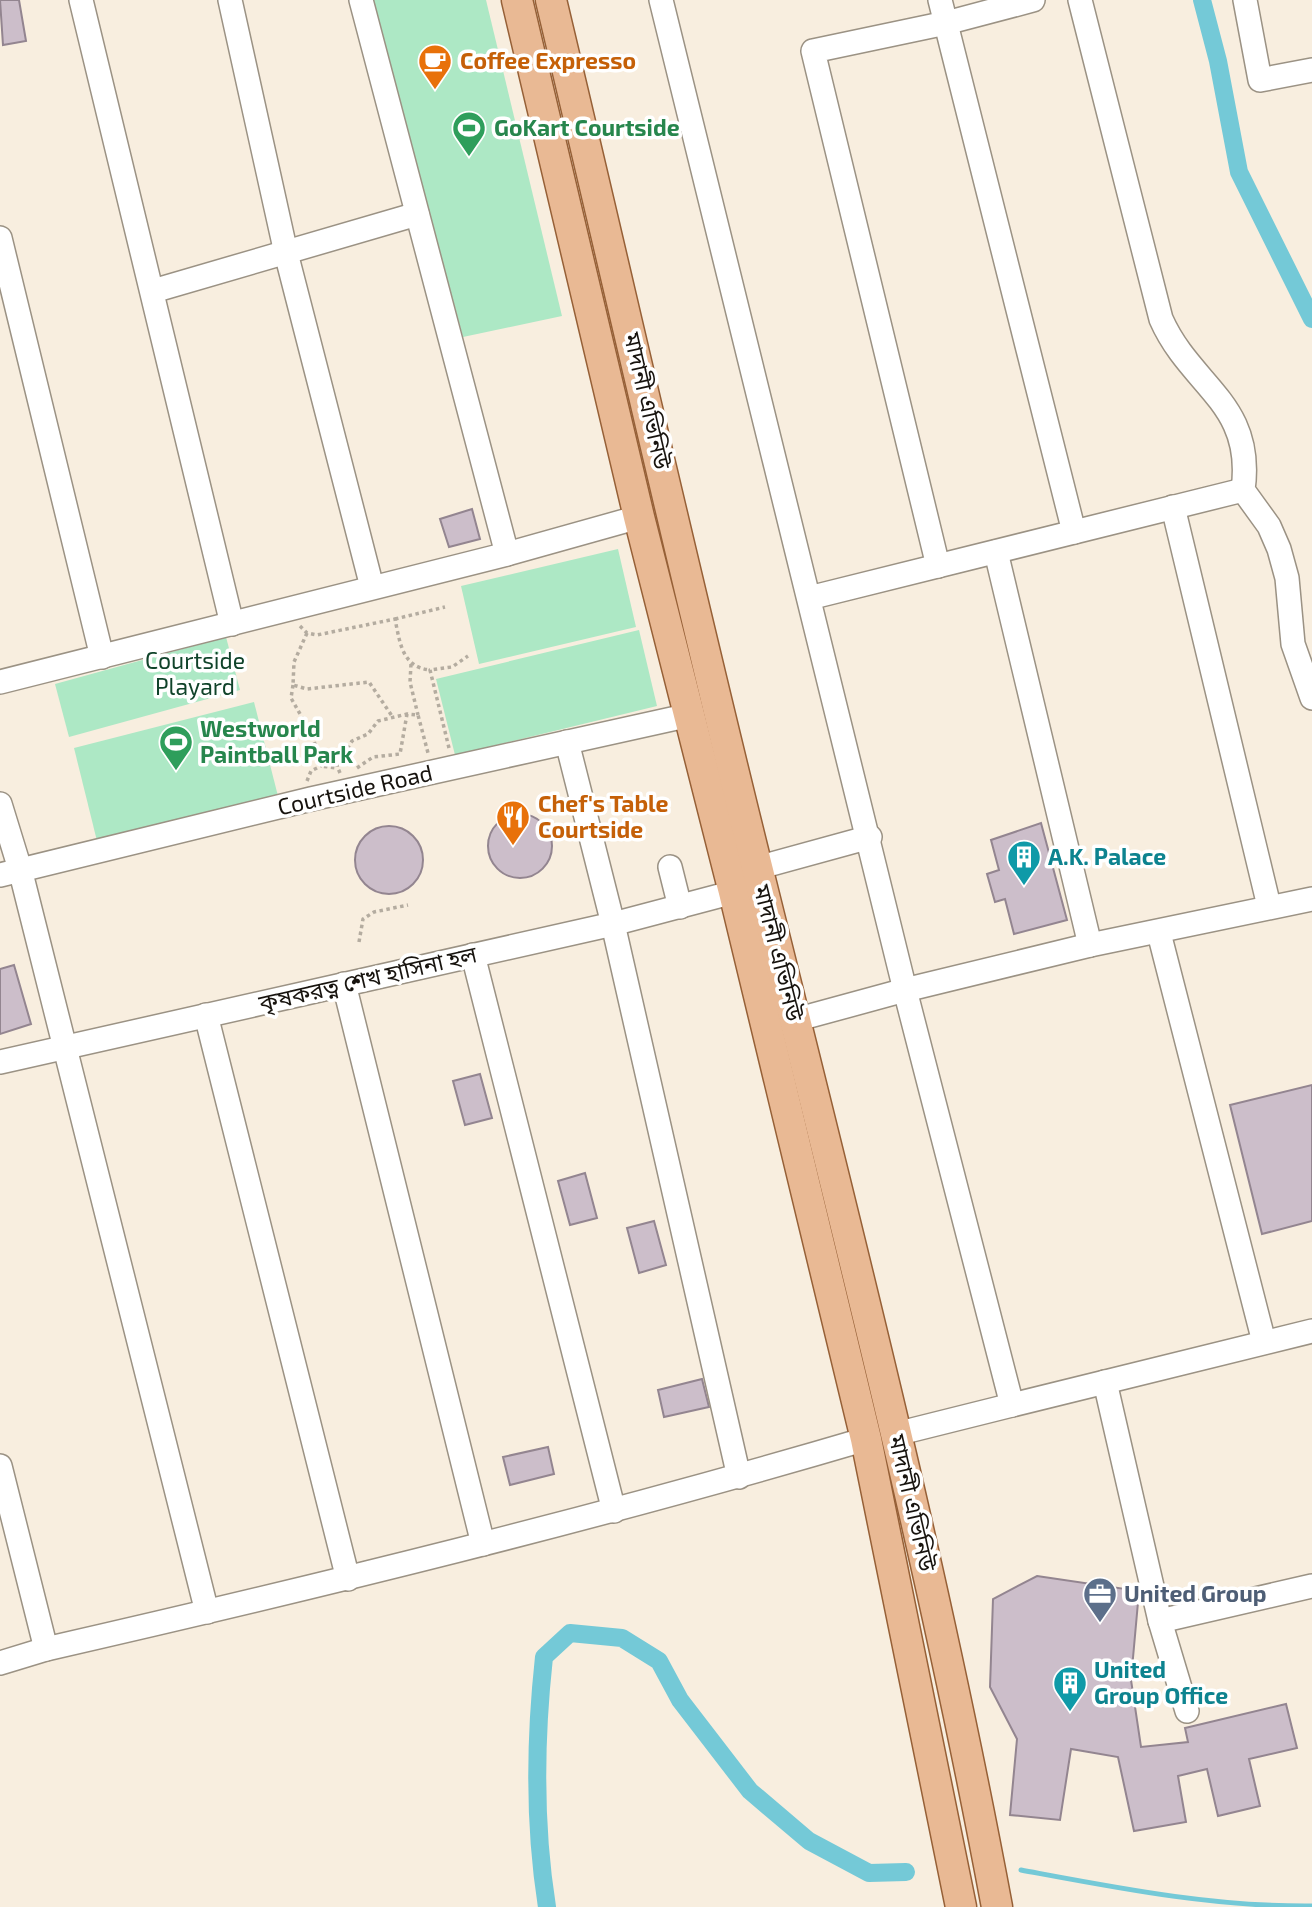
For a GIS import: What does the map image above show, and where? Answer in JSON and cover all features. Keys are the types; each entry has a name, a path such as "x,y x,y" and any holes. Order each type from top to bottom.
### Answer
{"main road":[{"name":"মাদানী এভিনিউ","path":"517,0 639,517 734,892 866,1439 961,1907"},
{"name":"মাদানী এভিনিউ","path":"551,0 757,868 897,1434 973,1776 997,1907"},
{"path":"639,517 671,505"},
{"path":"690,715 719,706"}],"street":[{"path":"81,0 232,624"},
{"path":"230,0 286,253 372,587"},
{"path":"360,0 508,554"},
{"path":"661,0 870,837 905,990 1012,1405"},
{"path":"940,0 1074,532"},
{"path":"938,566 813,51 946,23 1033,0"},
{"path":"1080,0 1161,319 1183,359 1219,398 1235,421 1243,445 1246,468 1243,490 1269,526 1279,549 1287,578 1293,644 1312,698"},
{"path":"1245,0 1260,80 1312,70"},
{"path":"153,291 417,214"},
{"path":"0,238 3,267 102,657"},
{"path":"809,598 1243,490"},
{"path":"1173,507 1269,906"},
{"path":"0,682 508,554 639,517"},
{"path":"996,552 1090,945"},
{"name":"Courtside Road","path":"10,872 690,715"},
{"path":"567,742 613,924 738,1477"},
{"path":"0,804 10,872 63,1048 207,1612"},
{"path":"757,868 870,837"},
{"path":"670,867 680,906"},
{"name":"কৃষকরত্ন শেখ হাসিনা হল","path":"0,1062 613,924 734,892"},
{"path":"796,1020 905,990 1090,945 1159,933 1269,906 1312,900"},
{"path":"1159,933 1264,1342"},
{"path":"473,956 614,1511"},
{"path":"344,984 483,1544"},
{"path":"206,1015 348,1579"},
{"path":"897,1434 1312,1331"},
{"path":"1105,1382 1160,1621 1187,1712"},
{"path":"0,1663 46,1649 348,1579 614,1511 866,1439"},
{"path":"0,1466 46,1649"},
{"path":"1160,1621 1312,1586"}],"path":[{"path":"293,608 300,626 317,635 445,607"},
{"path":"395,619 404,656 418,669 452,667 468,656"},
{"path":"307,632 292,669 291,698 313,737 321,766 336,768 341,773 350,772 366,759 400,754 407,714"},
{"path":"411,664 410,682 418,715 443,770"},
{"path":"430,670 443,770"},
{"path":"293,685 307,689 369,682 392,716"},
{"path":"336,768 352,741 368,734 379,721 392,716 418,715"},
{"path":"359,942 363,919 374,912 408,905"}],"green space":[{"name":"GoKart Courtside","path":"372,0 486,0 562,316 463,337"},
{"path":"618,549 636,627 479,664 461,586"},
{"path":"639,630 657,706 455,755 436,679"},
{"name":"Courtside Playard","path":"226,637 240,690 69,737 55,684"},
{"name":"Westworld Paintball Park","path":"254,702 278,796 97,841 74,748"}],"building":[{"path":"0,0 19,0 26,41 3,45"},
{"path":"472,509 480,539 449,547 440,519"},
{"path":"520,814 543,823 552,846 543,869 520,878 497,869 488,846 497,823"},
{"name":"A.K. Palace","path":"1041,823 1067,920 1014,934 1005,899 995,902 987,874 999,870 991,840"},
{"path":"389,826 402,829 413,836 420,847 423,860 420,873 413,884 402,891 389,894 376,891 365,884 358,873 355,860 358,847 365,836 376,829"},
{"path":"14,965 31,1024 0,1034 0,969"},
{"path":"480,1074 492,1118 465,1125 453,1081"},
{"path":"1312,1085 1312,1221 1262,1234 1230,1105"},
{"path":"585,1173 597,1218 570,1225 558,1181"},
{"path":"654,1221 666,1265 639,1273 627,1228"},
{"path":"702,1379 709,1407 664,1417 658,1390"},
{"path":"548,1447 554,1474 510,1485 503,1457"},
{"name":"United Group Office","path":"1037,1576 1139,1591 1131,1680 1141,1747 1188,1742 1185,1728 1286,1704 1297,1748 1249,1759 1260,1806 1218,1816 1207,1769 1178,1776 1186,1822 1134,1831 1118,1757 1071,1749 1060,1820 1010,1815 1017,1739 990,1687 993,1599"}],"waterway":[{"path":"1202,0 1218,61 1239,172 1312,319"},
{"path":"547,1907 538,1814 541,1688 544,1657 570,1633 622,1638 659,1661 680,1700 750,1791 809,1841 869,1873 906,1872"},
{"path":"1021,1870 1202,1900 1312,1906"}],"place":[{"name":"Coffee Expresso","path":"435,91"},
{"name":"GoKart Courtside","path":"469,158"},
{"name":"Westworld Paintball Park","path":"176,772"},
{"name":"Chef's Table Courtside","path":"513,847"},
{"name":"A.K. Palace","path":"1024,887"},
{"name":"United Group","path":"1100,1624"},
{"name":"United Group Office","path":"1070,1713"}]}
